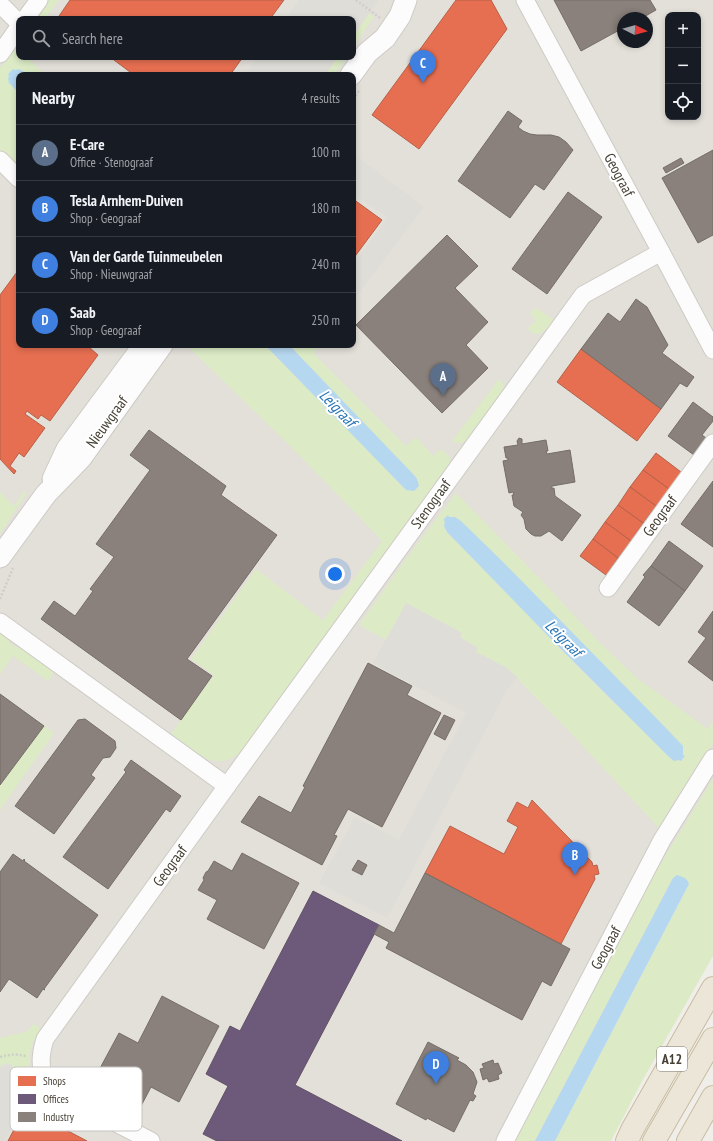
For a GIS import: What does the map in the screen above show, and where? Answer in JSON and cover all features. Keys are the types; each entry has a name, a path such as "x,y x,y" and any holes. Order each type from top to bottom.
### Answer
{"highway":[{"name":"A12","path":"627,1141 713,988"},
{"name":"A12","path":"654,1141 713,1039"},
{"path":"688,1141 713,1097"}],"street":[{"path":"27,16 39,0"},
{"path":"353,72 367,53 385,38 400,16 405,0"},
{"name":"Geograaf","path":"525,0 713,350"},
{"path":"0,4 16,20"},
{"path":"0,54 16,31"},
{"path":"0,160 16,176"},
{"name":"Stenograaf","path":"227,786 583,295 661,252"},
{"name":"Nieuwgraaf","path":"46,494 67,449 142,348"},
{"name":"Nieuwgraaf","path":"0,557 46,494 80,458 160,348"},
{"name":"Geograaf","path":"608,588 713,443"},
{"path":"0,622 227,786"},
{"name":"Geograaf","path":"505,1141 662,840 713,758"},
{"name":"Geograaf","path":"41,1067 40,1060 45,1039 227,786"},
{"name":"Geograaf","path":"132,1131 151,1141"}],"path":[{"path":"0,1057 9,1054 18,1054 40,1060"}],"shaded area":[{"path":"0,0 713,0 713,819 545,1141 0,1141"},
{"path":"299,0 379,0 356,32 356,16 288,16"},
{"path":"256,60 336,60 327,72 246,72"},
{"path":"356,156 424,207 356,297 356,261 388,217 356,196"},
{"path":"406,603 462,633 460,637 478,648 476,652 507,668 517,677 506,691 387,918 319,883 355,817 399,840 466,713 373,663"},
{"path":"11,1064 12,1067 10,1067 10,1131 5,1141 0,1141 0,1068"}],"green space":[{"path":"49,0 59,0 47,16 37,16"},
{"path":"369,13 374,17 356,43 356,32"},
{"path":"16,50 16,60 30,60 42,72 16,72 16,167 0,150 0,68 12,51"},
{"path":"336,60 345,60 336,72 327,72"},
{"path":"536,308 554,320 543,332 533,334 528,328 536,321 530,313"},
{"path":"189,348 268,348 297,378 415,491 419,486 292,348 317,348 314,354 406,446 416,437 433,456 441,449 449,456 451,464 245,748 235,756 225,761 216,761 207,759 198,754 171,734 214,675 191,659 256,569 323,620 382,541 236,393"},
{"path":"499,379 502,382 504,388 503,390 466,441 456,443 452,441"},
{"path":"25,490 26,494 0,534 0,492 14,506"},
{"path":"456,493 545,584 596,639 637,678 708,729 713,722 713,744 675,800 659,828 566,728 507,668 476,652 478,648 459,637 462,633 406,603 386,640 359,625 406,559","holes":["445,521 564,624 675,738 615,704 541,629 461,541 450,536 444,526"]},
{"path":"0,631 11,639 9,642 16,648 19,644 52,668 53,674 48,681 13,656 0,674"},
{"path":"44,726 54,733 0,810 0,785"},
{"path":"713,779 713,956 641,1083 611,1141 555,1141 689,884 673,878 535,1141 513,1141 651,879"},
{"path":"33,1024 39,1027 38,1033 31,1046 31,1067 12,1067 8,1063 0,1066 0,1038 28,1031"}],"water":[{"path":"13,69 18,69 23,72 16,72 16,90 9,83 8,74"},
{"name":"Leigraaf","path":"268,348 292,348 414,475 419,486 414,491 406,490"},
{"name":"Leigraaf","path":"448,515 449,517 455,517 461,521 502,561 683,746 683,755 685,756 681,761 674,761 669,757 447,532 444,526 445,521 443,520"},
{"path":"677,875 686,879 689,884 555,1141 535,1141 673,878"}],"building: Shops":[{"path":"70,0 284,0 272,16 59,16"},
{"path":"456,0 491,0 507,29 419,149 372,115"},
{"path":"114,60 241,60 232,72 130,72"},
{"path":"356,201 382,220 356,255"},
{"path":"16,273 16,348 90,348 98,355 50,421 41,415 38,419 27,411 25,414 45,428 24,457 19,453 10,466 16,471 14,474 0,459 0,295"},
{"path":"581,349 661,409 637,441 557,382"},
{"path":"656,453 681,472 669,489 643,470"},
{"path":"643,470 669,489 656,506 630,487"},
{"path":"630,487 656,506 643,523 618,505"},
{"path":"618,505 643,523 631,541 605,522"},
{"path":"605,522 631,541 618,558 593,539"},
{"path":"593,539 618,558 606,575 580,556"},
{"path":"532,800 592,862 593,866 597,865 599,874 594,875 595,879 561,944 425,873 450,826 504,854 518,827 507,821 517,802 528,808"},
{"path":"13,1131 68,1131 87,1141 8,1141"}],"building: Offices":[{"path":"313,891 379,925 295,1085 402,1141 217,1141 203,1134 228,1086 206,1074 230,1026 240,1031"}],"building: Industry":[{"path":"554,0 650,0 656,10 652,12 617,12 617,31 581,51"},
{"path":"508,111 522,121 518,127 523,131 530,134 559,137 573,150 544,190 535,184 510,218 458,181"},
{"path":"713,150 713,235 698,243 662,178"},
{"path":"681,158 684,163 666,173 663,168"},
{"path":"568,192 602,217 547,294 512,269"},
{"path":"447,235 478,266 455,288 488,322 466,345 488,368 442,413 356,325"},
{"path":"636,299 647,307 668,345 662,353 694,377 687,387 680,383 661,409 581,349 608,313 620,322"},
{"path":"693,402 713,417 713,421 702,435 706,438 694,455 668,436"},
{"path":"149,430 226,486 221,495 277,535 187,659 212,676 181,720 41,619 54,601 75,616 93,591 90,589 114,557 96,544 150,470 130,455"},
{"path":"519,438 522,439 522,444 546,440 548,451 546,451 547,454 570,450 575,482 552,486 552,489 554,488 555,496 581,515 562,541 549,531 541,536 531,534 526,529 524,519 521,515 523,512 514,506 512,495 514,495 513,492 509,493 503,461 508,460 508,458 506,458 504,447 518,445 517,441"},
{"path":"713,481 713,547 681,524"},
{"path":"669,541 703,566 685,591 651,566"},
{"path":"651,566 685,591 659,626 627,602 645,577 643,575"},
{"path":"713,611 713,681 688,662 706,638 698,632"},
{"path":"368,663 412,686 407,695 441,713 382,827 348,809 334,835 337,836 322,865 241,822 259,796 291,813 305,787 303,786"},
{"path":"0,694 44,726 0,785"},
{"path":"444,715 455,720 445,740 434,734"},
{"path":"85,719 115,741 116,748 110,757 103,758 91,775 95,778 54,834 15,806 78,720"},
{"path":"131,760 181,796 170,812 166,809 108,889 63,857 126,772 124,770"},
{"path":"242,853 299,883 264,949 207,919 217,900 198,890 204,880 203,878 206,872 214,861 232,871"},
{"path":"13,854 23,861 24,859 24,861 98,915 44,989 45,990 43,989 37,998 9,979 0,992 0,872"},
{"path":"358,860 367,865 362,875 352,870"},
{"path":"425,873 570,949 551,986 542,981 522,1020 386,948 389,942 374,934 379,925 394,933"},
{"path":"162,996 219,1026 179,1102 151,1087 142,1104 142,1067 101,1067 119,1033 138,1043"},
{"path":"428,1042 459,1058 457,1060 466,1065 473,1072 477,1082 473,1094 476,1096 473,1101 470,1100 454,1132 427,1118 426,1120 396,1104"},
{"path":"493,1060 494,1064 498,1063 502,1073 498,1075 499,1079 489,1082 487,1078 483,1080 480,1069 484,1068 482,1064"}],"place":[{"name":"Van der Garde Tuinmeubelen","path":"423,83"},
{"name":"E-Care","path":"443,396"},
{"name":"Tesla Arnhem-Duiven","path":"575,875"},
{"name":"Saab","path":"436,1084"}]}
